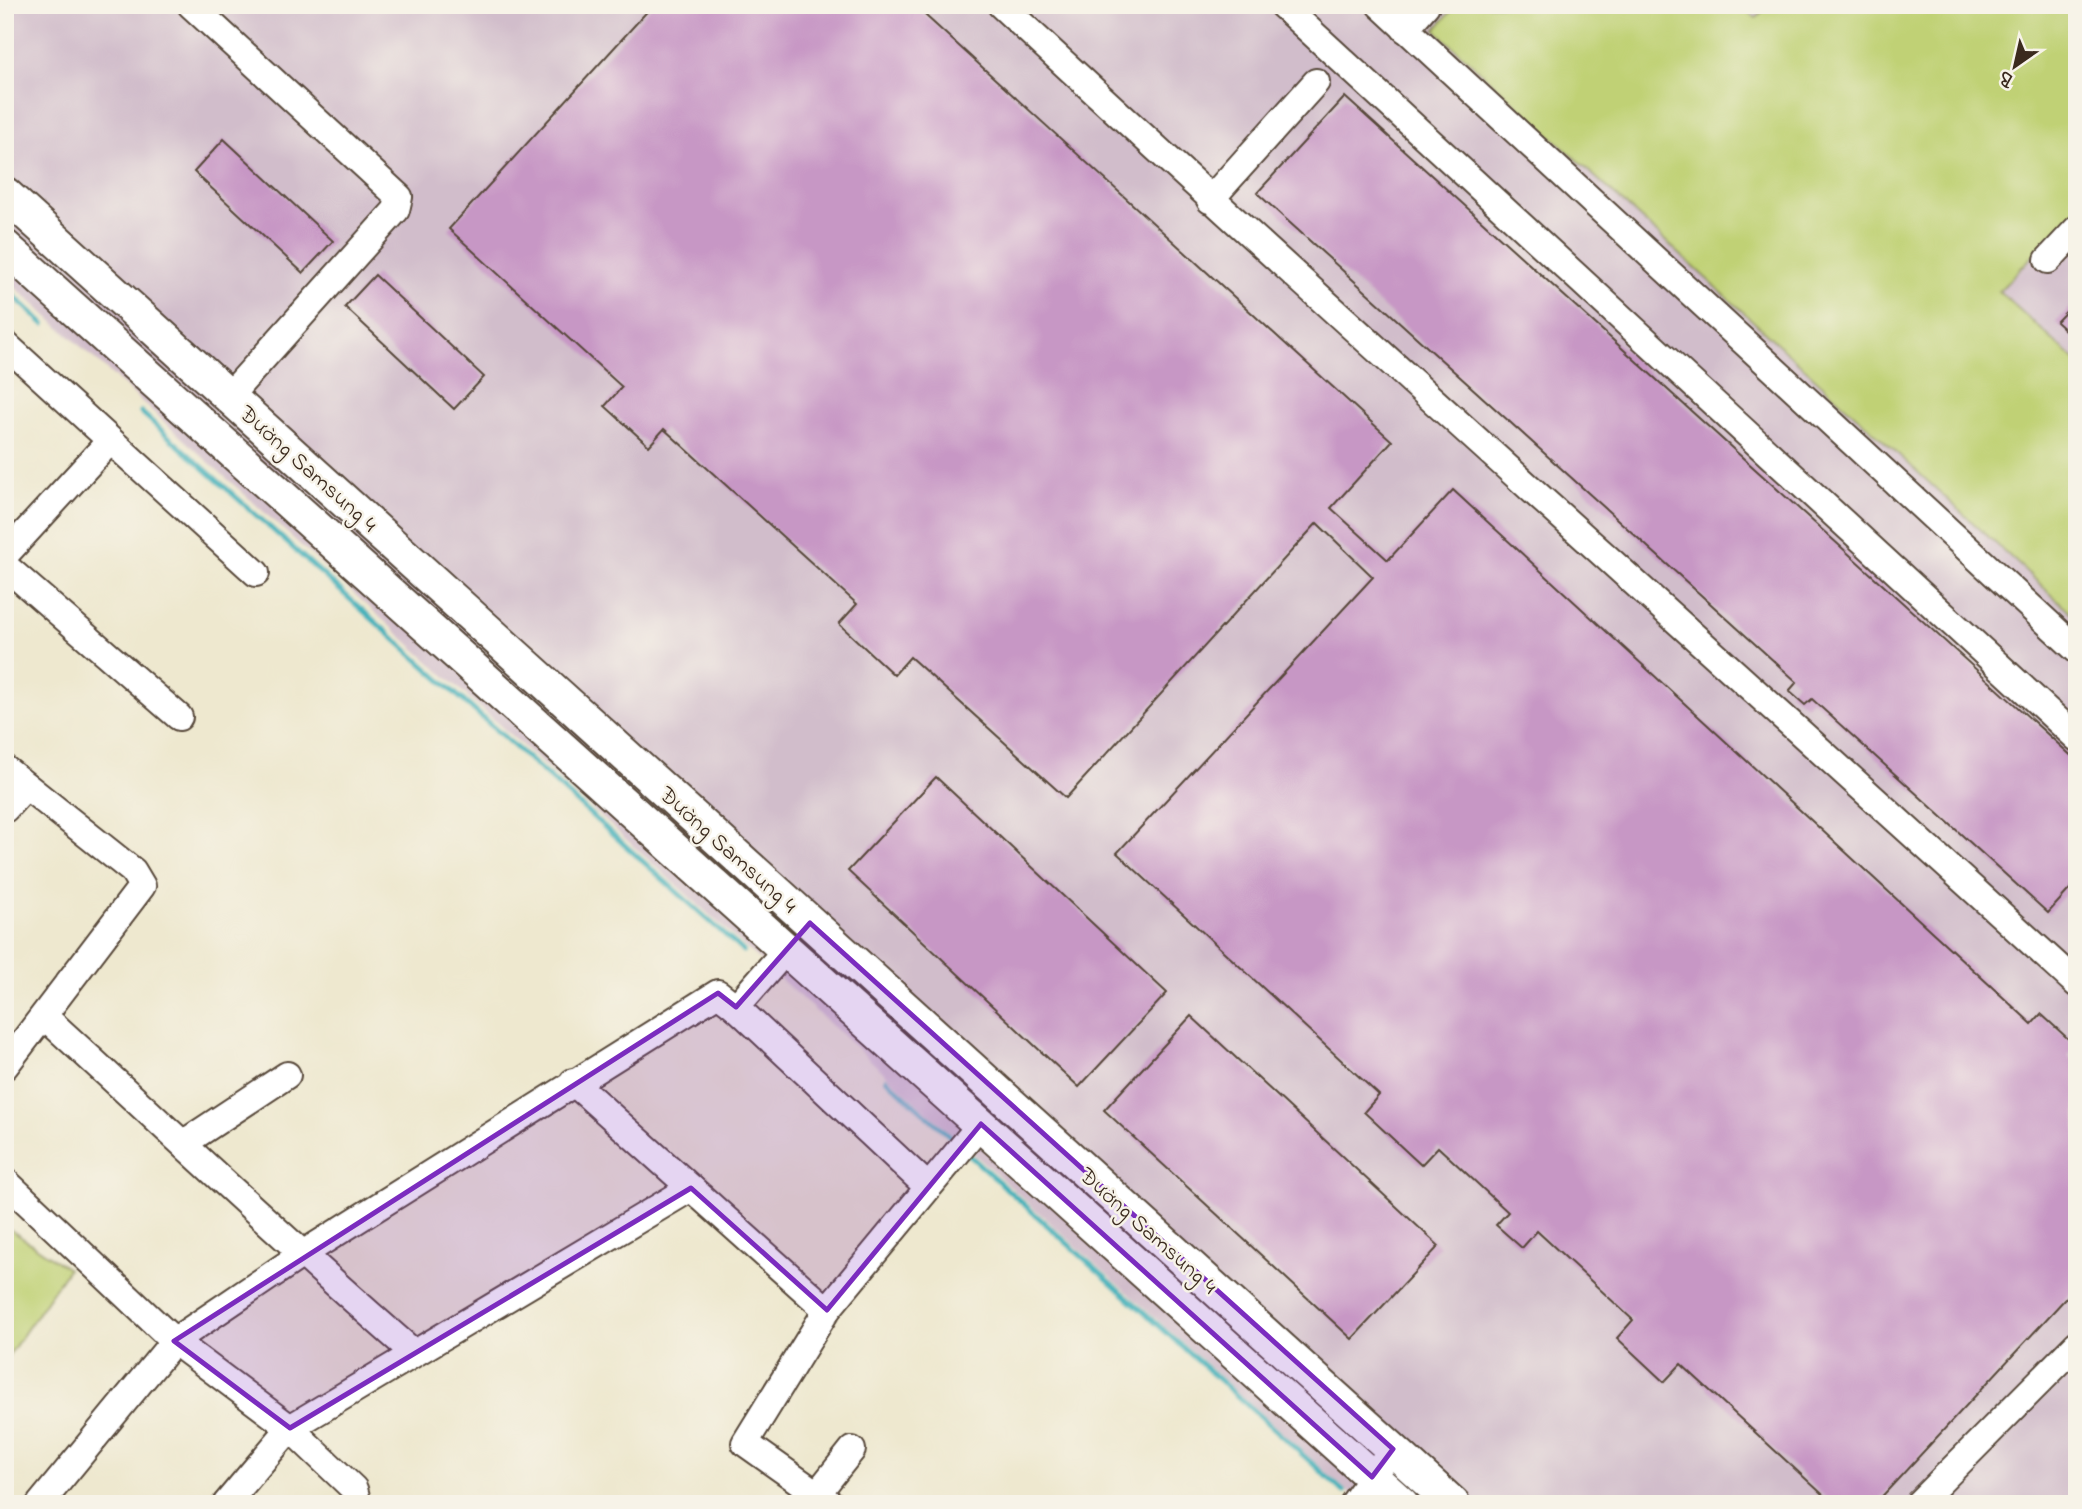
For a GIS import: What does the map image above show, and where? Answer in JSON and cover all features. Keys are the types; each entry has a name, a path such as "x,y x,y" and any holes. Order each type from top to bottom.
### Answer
{"main road":[{"name":"Đường Samsung 4","path":"5,194 1453,1504"},
{"name":"Đường Samsung 4","path":"5,247 1402,1504"},
{"path":"51,288 78,259"},
{"path":"204,425 229,396"},
{"path":"678,855 704,826"},
{"path":"785,951 810,923"}],"street":[{"path":"191,5 399,197 396,210 229,396"},
{"path":"1001,5 1210,200 1690,629 2077,984"},
{"path":"1282,5 2077,738"},
{"path":"1380,5 2077,650"},
{"path":"1405,29 1426,5"},
{"path":"1210,200 1316,82"},
{"path":"2048,260 2077,229"},
{"path":"5,344 109,442 256,573"},
{"path":"5,555 109,442"},
{"path":"5,566 179,717"},
{"path":"5,769 133,871 142,886 45,1017 5,1066"},
{"path":"5,809 26,786"},
{"path":"736,1007 785,951"},
{"path":"40,1504 174,1340 301,1255 573,1082 719,993 928,1187"},
{"path":"45,1017 258,1210 301,1255 414,1353"},
{"path":"184,1143 287,1075"},
{"path":"573,1082 827,1310"},
{"path":"852,1450 819,1501 746,1443 827,1310 981,1124"},
{"path":"5,1181 174,1340 290,1428 354,1489 358,1504"},
{"path":"226,1504 290,1428 691,1188"},
{"path":"1918,1504 2077,1344"},
{"path":"1353,1504 1393,1449"}],"highlighted area":[{"path":"810,923 1393,1449 1372,1477 981,1124 827,1310 691,1188 290,1428 174,1341 718,993 736,1007"}],"shaded area":[{"path":"5,5 2077,5 2077,1504 1361,1504 5,278"}],"green space":[{"path":"1456,5 1742,5 1756,18 1768,5 2077,5 2077,210 1999,291 2077,362 2077,618 1435,30"},
{"path":"5,1226 68,1269 5,1361"}],"building":[{"path":"653,5 914,5 1392,441 1331,508 1388,560 1453,490 2032,1024 2041,1014 2076,1046 2068,1056 2077,1064 2077,1286 1875,1504 1833,1504 1681,1364 1664,1382 1617,1338 1633,1320 1537,1231 1522,1248 1496,1225 1508,1212 1438,1147 1421,1165 1364,1112 1379,1095 1117,853 1373,577 1317,523 1066,798 910,657 894,675 839,624 857,604 664,429 649,446 605,406 622,387 449,229"},
{"path":"1345,97 2077,761 2077,881 2048,913 1812,699 1805,705 1789,691 1797,682 1257,193"},
{"path":"224,139 333,241 303,273 194,172"},
{"path":"375,275 484,377 454,409 345,307"},
{"path":"2077,300 2077,341 2056,322"},
{"path":"936,777 1167,993 1079,1087 848,871"},
{"path":"1191,1016 1439,1246 1352,1339 1104,1110"}],"waterway":[{"path":"5,288 44,324"},
{"path":"141,412 743,951"},
{"path":"886,1079 953,1139"},
{"path":"969,1155 1344,1492"}]}
